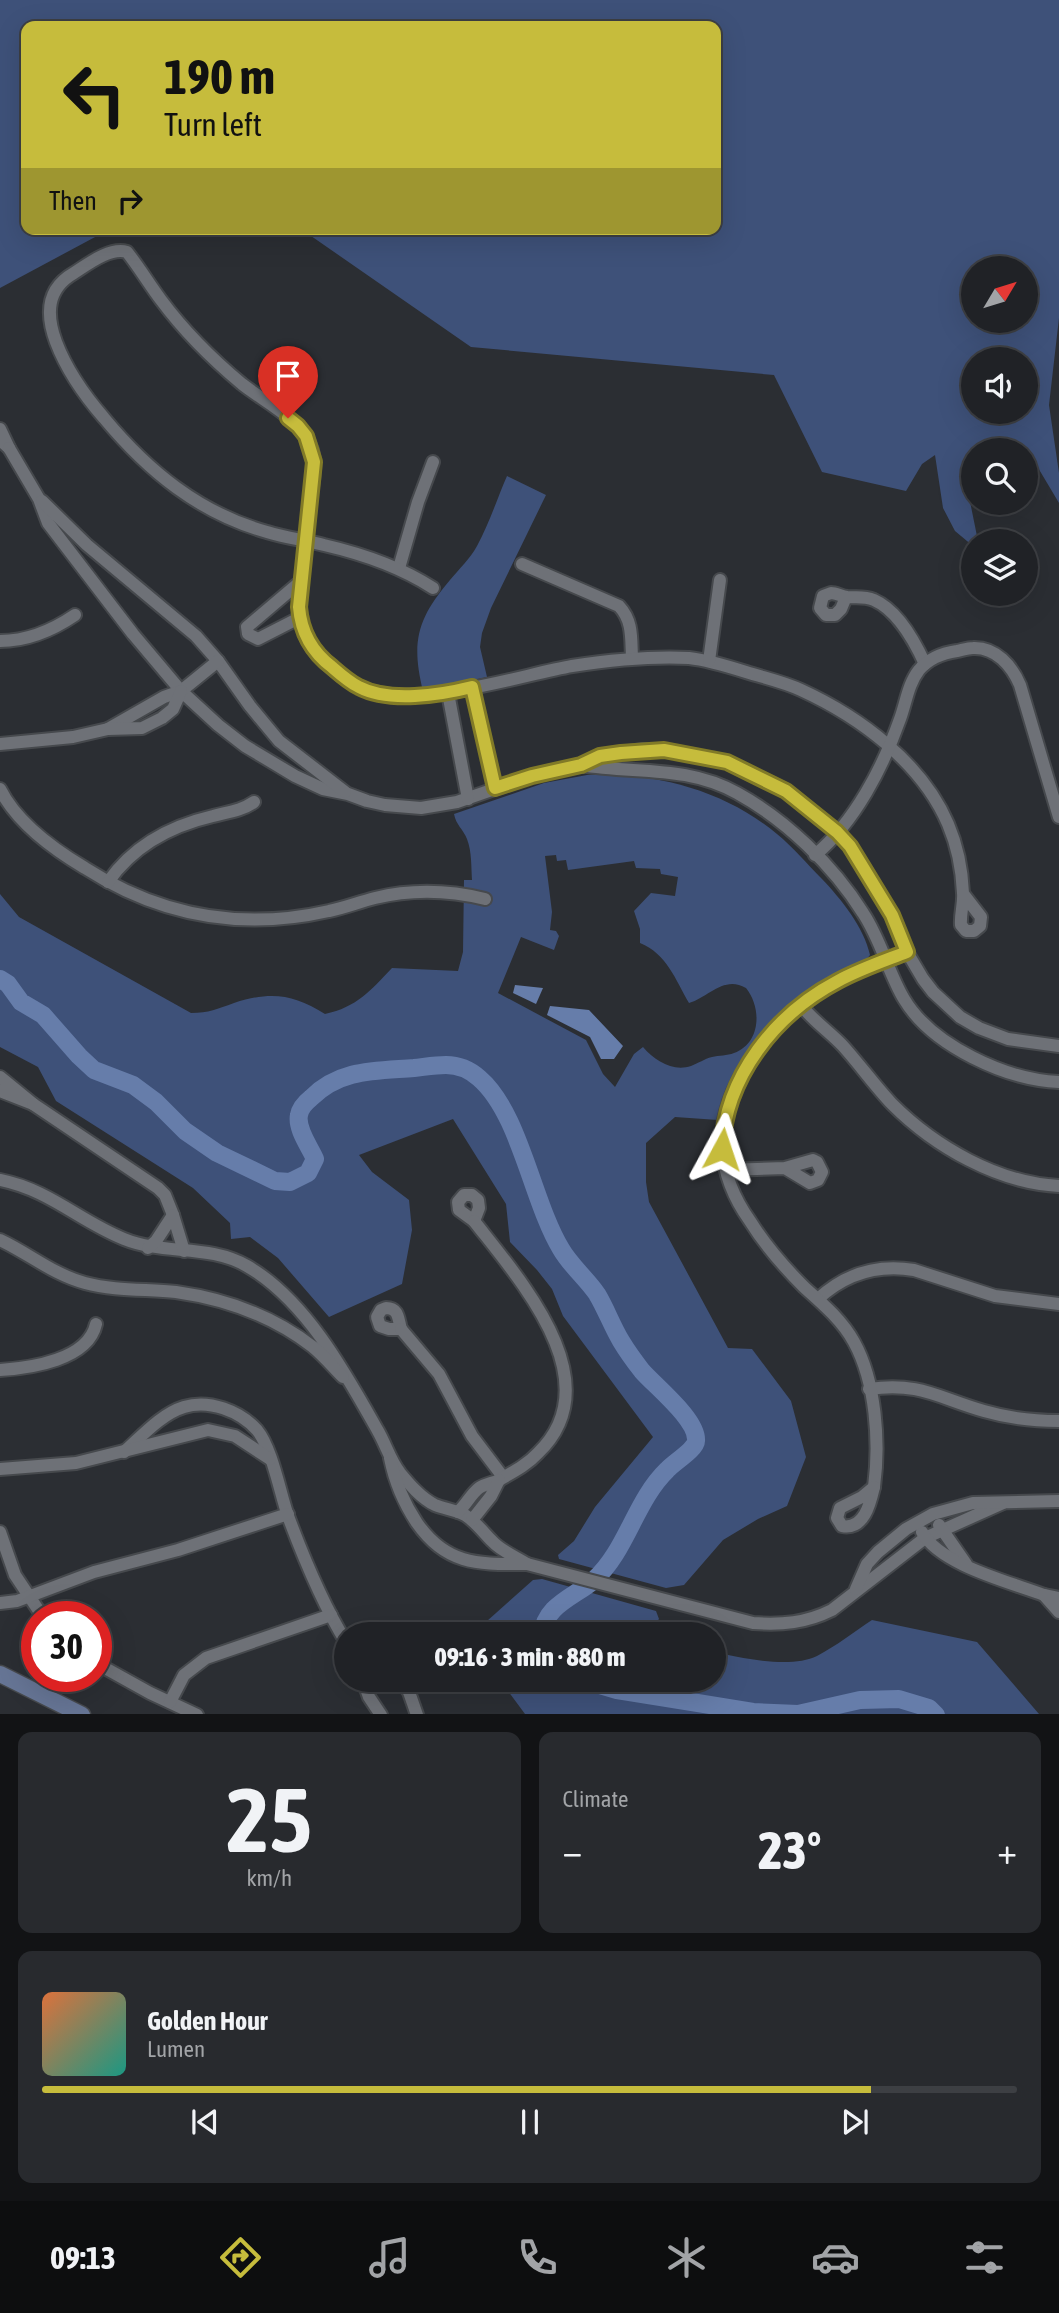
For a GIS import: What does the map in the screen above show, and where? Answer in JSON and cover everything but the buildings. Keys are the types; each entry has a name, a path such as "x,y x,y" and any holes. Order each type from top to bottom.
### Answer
{"main road":[{"path":"0,1674 82,1714"}],"street":[{"path":"433,588 399,568 354,552 306,541 266,532 220,515 177,489 129,449 81,390 61,355 48,314 54,291 65,279 113,252 127,252 162,302 201,347 243,384 298,426 311,447 314,462 306,541 300,582 299,618 303,631 319,658 359,687 387,695 448,693 537,673 632,658 692,659 778,681 802,690 850,717 907,763 947,822 956,850 964,895"},
{"path":"0,429 4,444 39,499 48,523 133,634 181,691 218,725 269,761 323,789 402,807 439,806 468,799 532,776 581,765 600,756 643,750 684,753 727,762 786,791 837,832 850,846 892,915 907,952 933,992 960,1017 1008,1039 1059,1046"},
{"path":"399,568 433,462"},
{"path":"39,499 87,545 196,636 218,660 250,706 279,741 348,794"},
{"path":"522,564 619,606 631,626 632,658"},
{"path":"709,662 720,580"},
{"path":"299,618 258,639 248,635 247,627 300,582"},
{"path":"845,597 864,597 882,604 903,628 925,664"},
{"path":"0,642 37,635 75,615"},
{"path":"815,855 837,832 863,797 889,748 912,681 925,664 948,652 972,648 995,654 1014,671 1059,817"},
{"path":"0,744 62,738 108,729 130,730 153,724 173,709 181,691 218,660"},
{"path":"472,687 495,788"},
{"path":"448,693 468,799"},
{"path":"581,765 666,771 704,778 757,805 794,834 815,855 863,912 906,1003 916,1016 942,1037 981,1061 1023,1078 1059,1082"},
{"path":"0,789 6,801 34,830 73,861 108,882 156,905 185,912 234,920 258,920 328,911 376,898 420,891 463,893 485,899"},
{"path":"108,882 130,855 155,837 194,821 237,811 254,802"},
{"path":"874,1487 877,1441 866,1372 854,1341 818,1299 785,1267 751,1223 732,1190 722,1149 723,1132 731,1098 758,1051 781,1022 800,1005 839,980 907,952"},
{"path":"800,1005 842,1045 891,1103 933,1137 960,1154 998,1172 1035,1184 1059,1186"},
{"path":"0,1077 33,1104 158,1188 165,1195 184,1251"},
{"path":"0,1091 33,1104"},
{"path":"727,1170 785,1168"},
{"path":"0,1180 45,1195 103,1230 148,1248 225,1256 241,1262 263,1276 305,1318 338,1360 390,1458 420,1495 472,1520 493,1542 527,1564"},
{"path":"148,1248 156,1241 173,1215"},
{"path":"458,1512 481,1486 526,1464 547,1444 563,1413 566,1383 564,1365 537,1306 474,1221"},
{"path":"0,1240 50,1270 88,1284 200,1296 247,1310 270,1320 314,1348 354,1387"},
{"path":"818,1299 829,1289 862,1272 900,1268 995,1296 1059,1304"},
{"path":"0,1370 43,1363 70,1353 91,1339 96,1324"},
{"path":"401,1329 439,1374 472,1436 501,1478"},
{"path":"869,1390 888,1387 917,1389 1002,1416 1059,1421"},
{"path":"124,1452 176,1410 184,1407 208,1404 238,1415 248,1423 263,1440 307,1565 335,1622"},
{"path":"0,1469 65,1464 208,1430 235,1436 270,1460"},
{"path":"390,1458 398,1491 416,1520 431,1541 453,1556 478,1563 527,1564 741,1621 777,1624 802,1622 832,1610 925,1538 1003,1503"},
{"path":"472,1520 501,1478"},
{"path":"856,1589 867,1564 878,1552 917,1522 933,1514 973,1503 1059,1501"},
{"path":"416,1520 418,1510 435,1504"},
{"path":"0,1603 28,1597 94,1572 178,1550 288,1514"},
{"path":"933,1514 967,1564"},
{"path":"917,1522 925,1538 942,1553 1044,1595 1059,1598"},
{"path":"0,1532 15,1575 31,1601"},
{"path":"478,1563 487,1561 493,1555 493,1542"},
{"path":"1044,1595 1059,1612"},
{"path":"170,1702 184,1675 206,1658 331,1615"},
{"path":"112,1671 197,1714"},
{"path":"368,1692 375,1712"},
{"path":"408,1692 417,1714"}],"shaded area":[{"path":"0,0 1059,0 1059,318 1049,405 1059,473 1059,503 1038,468 1038,438 961,438 961,515 973,515 976,529 961,529 961,536 955,531 943,508 935,455 922,464 906,491 822,472 774,375 471,347 310,235 721,235 721,21 21,21 21,235 99,235 0,288"},
{"path":"507,476 546,495 491,608 482,633 480,647 487,677 423,691 419,674 418,645 424,619 439,594 477,546"},
{"path":"587,775 632,776 676,784 719,798 759,820 789,844 837,895 863,934 870,955 806,993 772,1023 757,1040 733,1078 718,1120 675,1117 646,1143 649,1202 728,1348 752,1349 791,1401 806,1457 787,1506 758,1519 723,1540 684,1585 666,1588 559,1559 558,1555 574,1541 595,1507 653,1437 563,1316 552,1289 510,1242 506,1204 453,1119 359,1155 372,1172 409,1200 412,1230 402,1284 329,1317 278,1258 250,1237 231,1239 230,1223 193,1188 56,1101 38,1067 0,1047 0,894 19,917 191,1013 208,1011 247,999 281,996 302,1002 325,1014 354,1002 370,991 392,968 458,971 463,952 464,880 472,880 469,844 454,814 544,783","holes":["556,855 557,861 566,860 568,870 634,861 636,868 660,869 661,874 678,877 675,896 651,893 634,911 640,929 640,943 664,960 689,1003 724,985 746,988 755,1005 756,1015 750,1041 729,1055 712,1057 678,1068 653,1057 643,1047 634,1054 615,1087 603,1074 586,1040 498,993 521,937 554,950 559,936 556,931 550,930 552,912 545,856"]},
{"path":"515,985 543,988 536,1004 513,993"},
{"path":"550,1006 589,1010 623,1046 614,1059 601,1059 590,1037 547,1015"},
{"path":"542,1579 656,1611 659,1619 657,1622 487,1622 533,1580"},
{"path":"872,1620 977,1642 1039,1714 525,1714 509,1692 726,1692 726,1654 794,1662 817,1656"}],"waterway":[{"path":"0,979 8,984 21,1002 43,1015 94,1070 133,1085 156,1102 185,1131 217,1153 275,1181 290,1182 308,1173 315,1159 301,1132 300,1113 307,1101 322,1089 346,1077 372,1071 450,1065 472,1073 493,1093 515,1135 561,1249 597,1294 618,1335 637,1364 690,1423 696,1441 656,1482 605,1568 594,1580 554,1609 545,1622"},
{"path":"629,1692 753,1712 798,1714"},
{"path":"798,1714 860,1700 899,1699 929,1708 935,1714"}],"route":[{"path":"288,418 306,436 314,462 299,596 299,618 303,631 319,658 359,687 387,695 448,693 472,687 495,788 581,765 600,756 643,750 705,756 747,770 786,791 837,832 850,846 892,915 907,952 839,980 806,1000 781,1022 746,1068 731,1098 726,1113 722,1149"}]}
